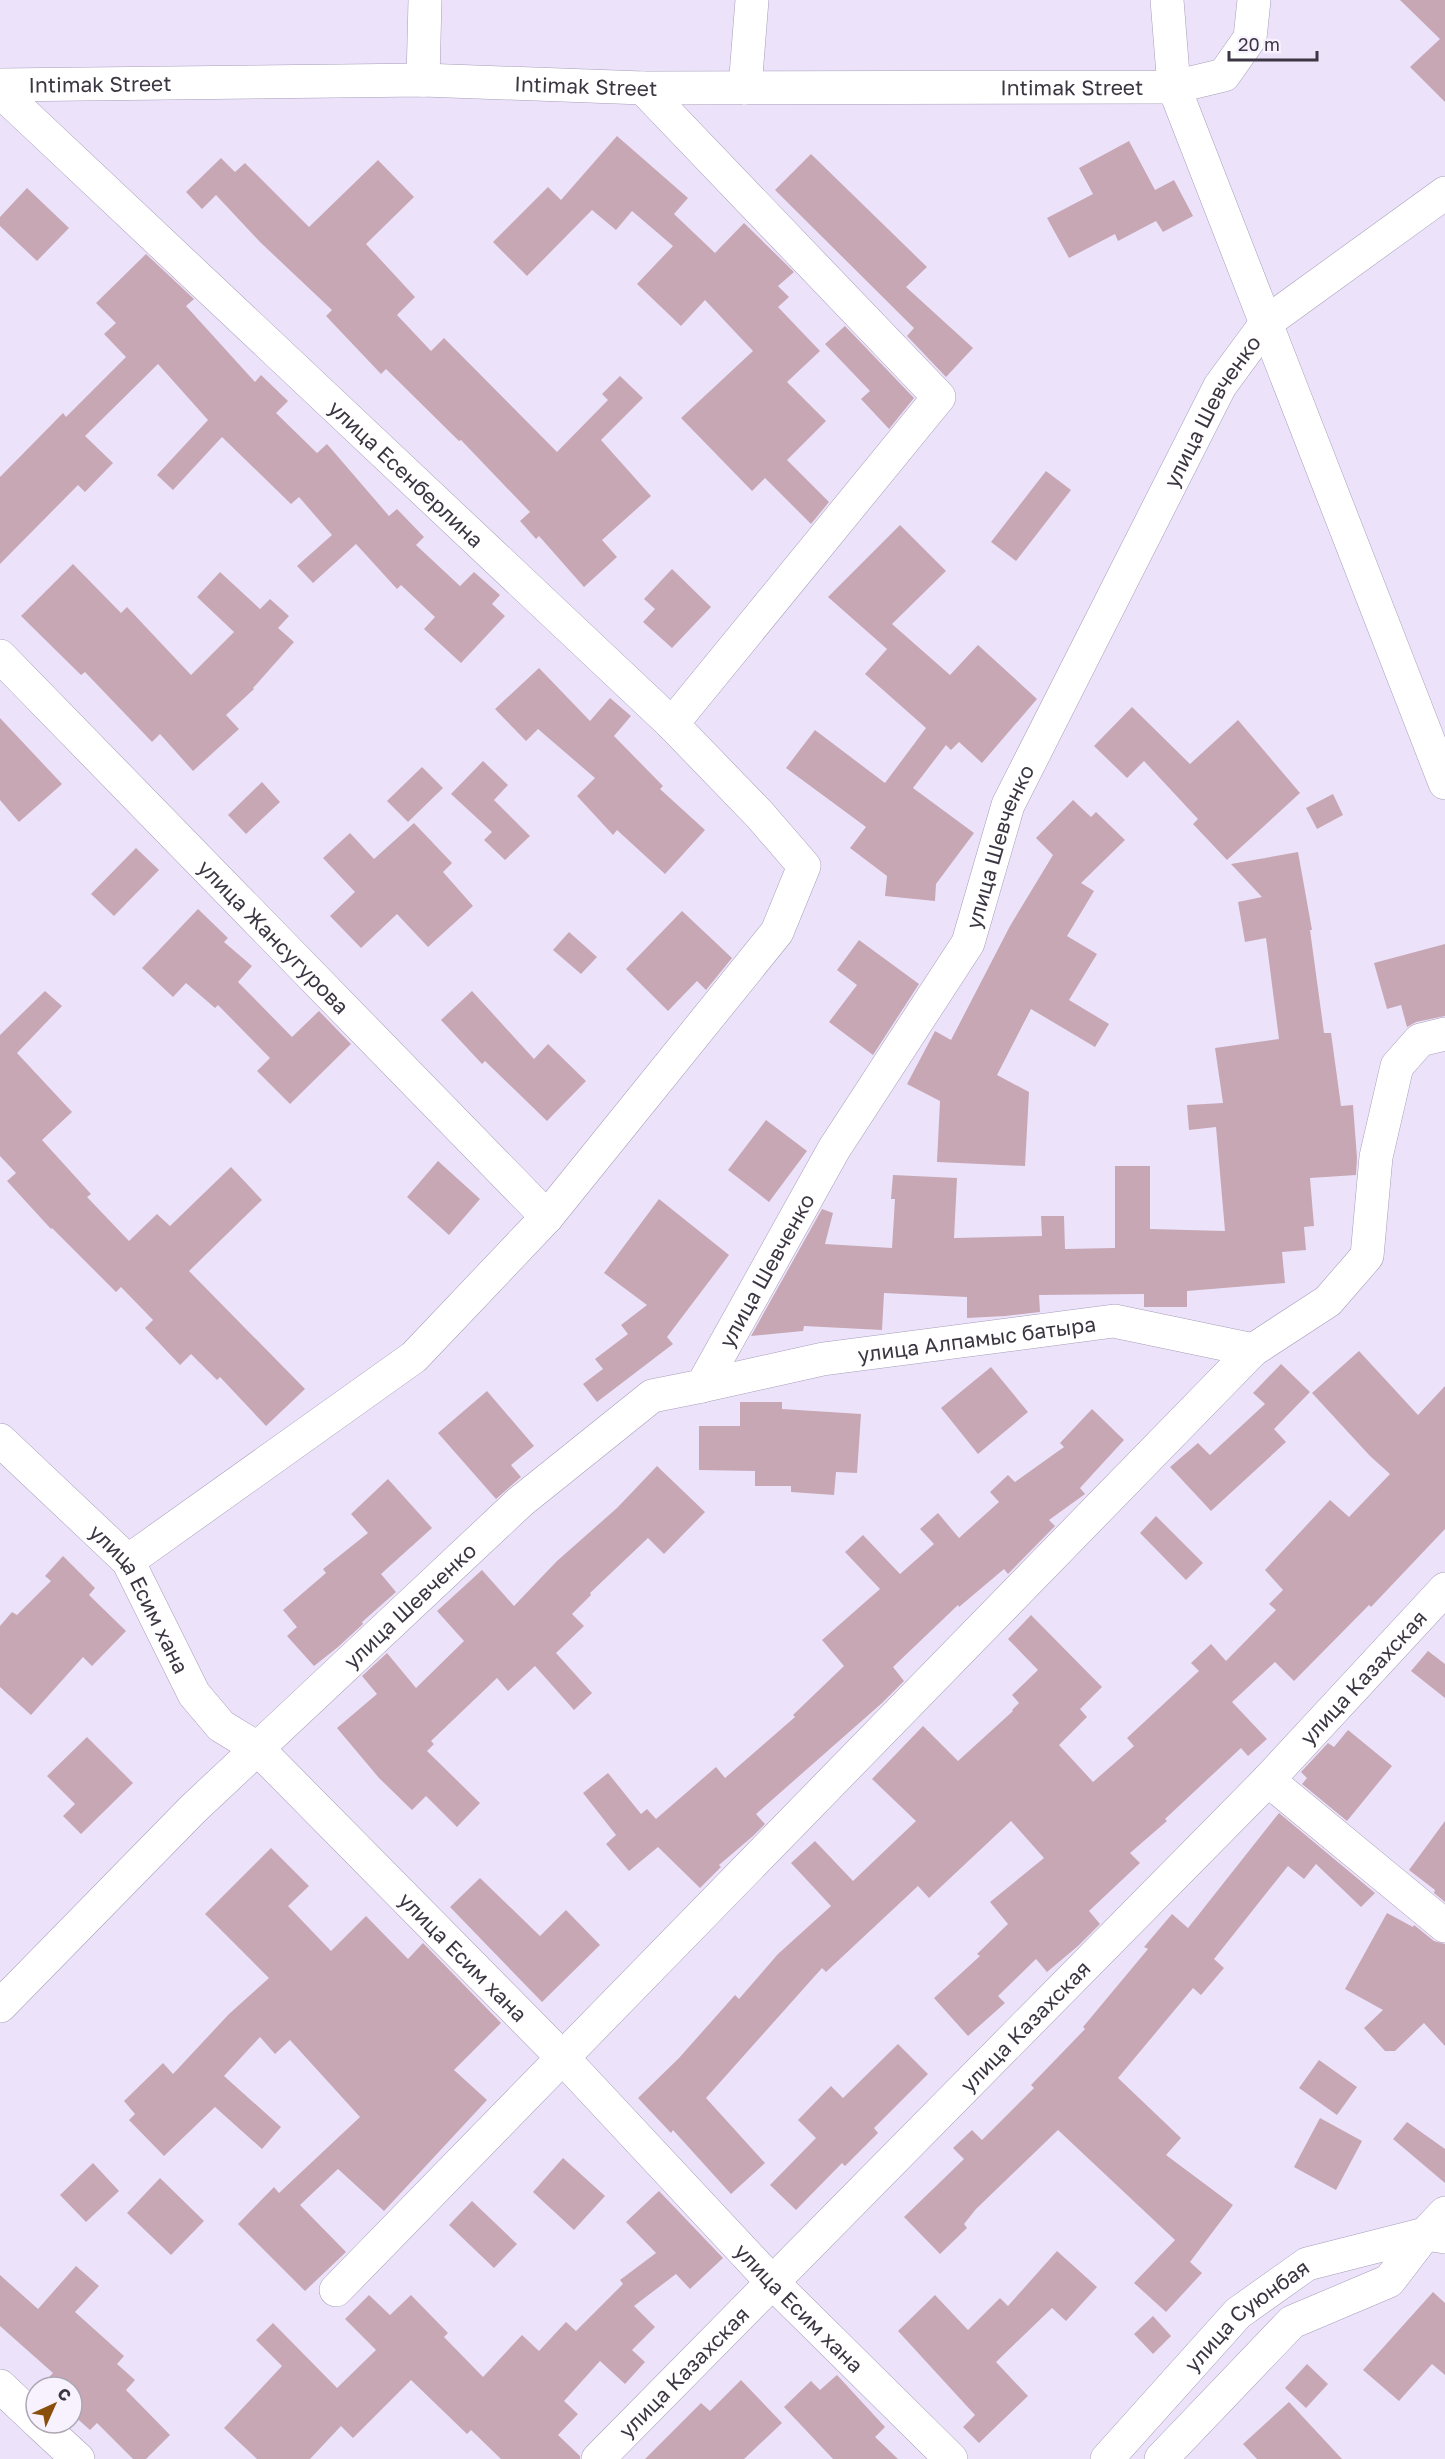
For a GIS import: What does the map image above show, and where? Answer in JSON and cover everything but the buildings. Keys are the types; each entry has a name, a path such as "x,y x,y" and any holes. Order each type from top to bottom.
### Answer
{"street":[{"path":"423,80 425,0"},
{"path":"745,88 752,0"},
{"path":"1167,0 1174,87 1445,783"},
{"name":"Intimak Street","path":"0,85 423,80 643,88 1174,87 1224,75 1250,38 1254,0"},
{"path":"643,88 939,397 672,724"},
{"name":"улица Есенберлина","path":"0,91 672,724 760,815 804,866 777,932 547,1217"},
{"name":"улица Шевченко","path":"0,2006 194,1809 520,1502 652,1396 702,1386 834,1149 968,943 1008,805 1220,386 1267,322 1445,193"},
{"name":"улица Жансугурова","path":"0,656 547,1217"},
{"path":"336,2290 1253,1350 1328,1301 1367,1256 1376,1157 1397,1066 1420,1040 1445,1034"},
{"path":"128,1561 414,1357 547,1217"},
{"name":"улица Алпамыс батыра","path":"702,1386 823,1359 1114,1321 1253,1350"},
{"name":"улица Есим хана","path":"0,1440 128,1561 194,1694 221,1726 257,1748 562,2057 773,2283 951,2459"},
{"name":"улица Казахская","path":"598,2459 1268,1780 1445,1588"},
{"path":"1268,1780 1445,1926"},
{"name":"улица Суюнбая","path":"1107,2459 1238,2313 1307,2264 1438,2228"},
{"name":"улица Суюнбая","path":"1161,2459 1292,2322 1389,2281 1438,2228"},
{"path":"0,2386 24,2408"},
{"path":"53,2435 78,2459"}]}
